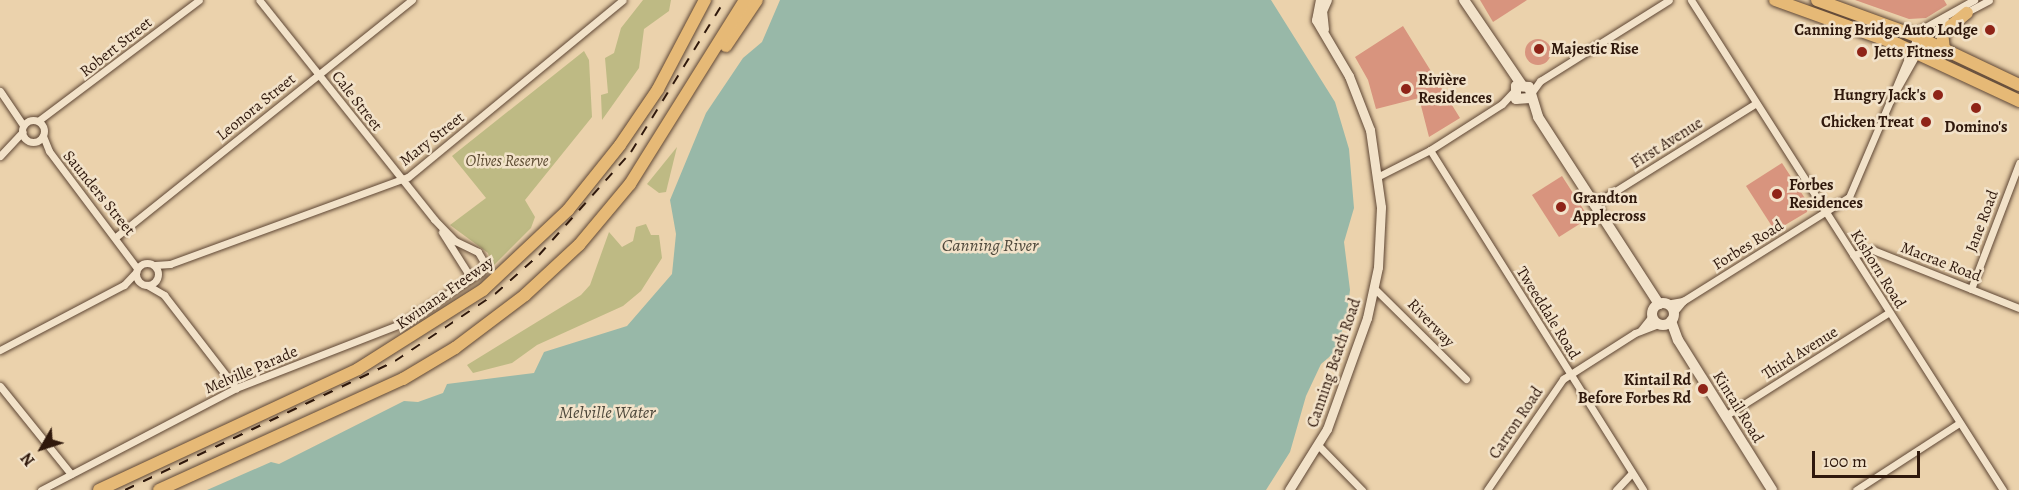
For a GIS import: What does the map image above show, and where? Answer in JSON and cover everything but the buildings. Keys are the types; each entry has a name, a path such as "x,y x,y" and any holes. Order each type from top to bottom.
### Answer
{"highway":[{"name":"Kwinana Freeway","path":"99,490 358,369 483,291 568,210 614,154 658,89 704,0"},
{"path":"675,118 745,0"},
{"path":"159,490 403,378 476,333 579,245 630,184 757,0"},
{"path":"1775,0 1913,51 2019,101"},
{"path":"1817,0 1920,38 2019,85"},
{"path":"1944,49 1942,33 1967,13"}],"main road":[{"name":"Kintail Road","path":"1464,0 1772,490"}],"street":[{"name":"Robert Street","path":"28,124 50,116 199,0"},
{"name":"Cale Street","path":"259,0 434,219 455,241 483,258 481,272 471,278 434,219"},
{"name":"Leonora Street","path":"117,236 412,0"},
{"path":"614,9 616,0"},
{"name":"Mary Street","path":"0,351 124,285 146,262 155,265 170,264 401,179 623,0"},
{"name":"Canning Beach Road","path":"1289,490 1319,446 1375,289 1380,176 1361,100 1315,15 1320,0"},
{"name":"Canning Beach Road","path":"1325,31 1322,11 1327,0"},
{"path":"1380,176 1430,150 1669,0"},
{"name":"Kishorn Road","path":"1691,0 1827,212 1888,313 2003,490"},
{"path":"1920,38 1926,24 1974,0"},
{"path":"1920,38 1989,0"},
{"name":"Forbes Road","path":"1570,374 1827,212 1853,191 1890,101 1920,38"},
{"name":"Saunders Street","path":"0,91 28,124 43,133 49,151 129,252 137,270"},
{"name":"First Avenue","path":"1593,205 1756,103"},
{"name":"Robert Street","path":"43,133 50,116"},
{"path":"0,156 16,144 28,124"},
{"name":"Saunders Street","path":"28,124 32,141 49,151"},
{"path":"16,144 32,141 43,133"},
{"name":"Tweeddale Road","path":"1430,150 1643,490"},
{"name":"Jane Road","path":"1971,289 2019,163"},
{"name":"Macrae Road","path":"1853,255 1873,250 2019,308"},
{"name":"Saunders Street","path":"129,252 146,262"},
{"name":"Mary Street","path":"124,285 144,285 170,264"},
{"path":"155,265 164,295 236,388"},
{"path":"137,270 144,285 164,295"},
{"name":"Melville Parade","path":"41,490 236,388 391,329 471,278"},
{"name":"Riverway","path":"1375,289 1466,379"},
{"name":"Third Avenue","path":"1725,416 1888,313"},
{"name":"Carron Road","path":"1487,490 1557,385 1570,374"},
{"path":"0,386 71,474"},
{"path":"1856,490 1959,423"},
{"path":"1319,446 1362,490"},
{"path":"1616,490 1632,473"}],"green space":[{"path":"643,0 671,0 669,11 644,29 639,68 602,120 601,95 608,93 605,58 614,53 621,28"},
{"name":"Olives Reserve","path":"584,51 589,60 592,117 525,200 535,217 531,228 492,267 488,253 450,225 486,198 452,156"},
{"path":"677,147 666,192 659,193 647,184"},
{"path":"646,224 651,235 659,235 662,258 641,291 623,306 537,345 512,363 473,373 467,365 581,295 590,285 609,232 622,247 633,241 636,227"}],"water":[{"name":"Canning River","path":"780,0 1271,0 1335,102 1349,149 1354,208 1344,242 1350,290 1346,320 1334,353 1321,364 1306,396 1290,452 1266,490 207,490 271,462 279,464 404,401 418,402 443,393 447,384 534,373 544,352 627,326 672,274 676,234 670,200 706,113 743,58 762,42"}],"railway":[{"path":"125,490 395,361 495,294 539,255 631,152 725,0"}],"place":[{"name":"Canning Bridge Auto Lodge","path":"1990,30"},
{"name":"Majestic Rise","path":"1539,49"},
{"name":"Jetts Fitness","path":"1862,52"},
{"name":"Rivière Residences","path":"1406,89"},
{"name":"Hungry Jack's","path":"1938,95"},
{"name":"Domino's","path":"1976,108"},
{"name":"Chicken Treat","path":"1926,122"},
{"name":"Forbes Residences","path":"1777,194"},
{"name":"Grandton Applecross","path":"1561,207"},
{"name":"Kintail Rd Before Forbes Rd","path":"1703,389"}],"water label":[{"name":"Melville Water","path":"607,412"}]}
